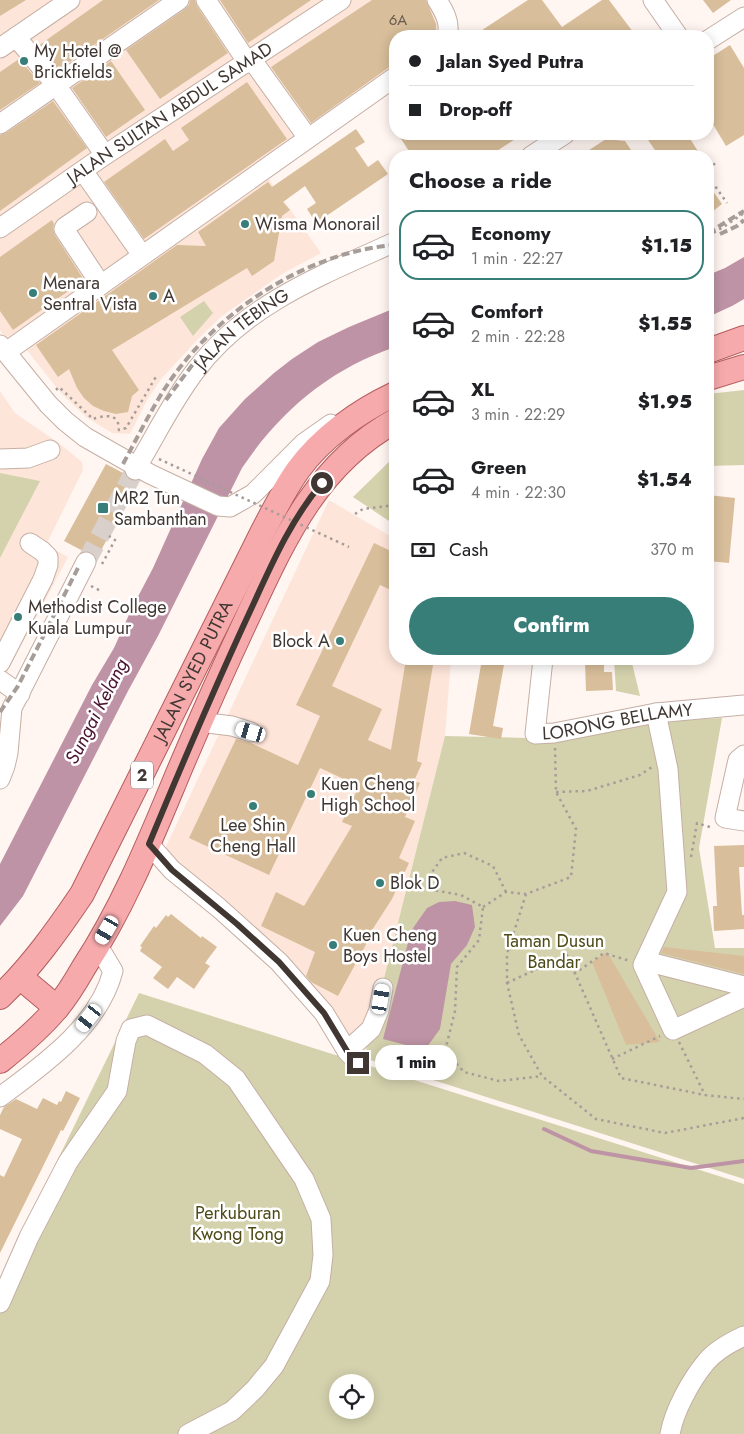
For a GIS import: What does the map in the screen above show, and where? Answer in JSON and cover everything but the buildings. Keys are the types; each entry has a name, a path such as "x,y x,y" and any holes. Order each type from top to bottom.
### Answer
{"main road":[{"path":"714,348 744,338"},
{"path":"714,376 744,367"},
{"name":"JALAN SYED PUTRA","path":"0,997 20,977 56,932 86,886 288,484 308,457 335,432 358,415 389,397"},
{"name":"JALAN SYED PUTRA","path":"0,1061 57,1008 98,946 210,723 283,542 312,494 336,466 373,434 389,425"},
{"path":"20,977 57,1008"}],"street":[{"path":"0,48 70,0"},
{"path":"0,124 179,0"},
{"path":"206,0 308,138"},
{"name":"JALAN SULTAN ABDUL SAMAD","path":"0,228 104,155 341,0"},
{"path":"437,0 447,19 448,30"},
{"path":"653,0 674,30"},
{"path":"714,36 744,17"},
{"path":"16,37 56,85 104,155"},
{"path":"358,415 336,421 317,432 253,494 230,507 218,506 85,437 65,421 3,348 23,332 142,255 389,81"},
{"path":"540,150 556,140"},
{"path":"83,171 142,255"},
{"path":"87,212 64,227 64,230 92,286"},
{"name":"JALAN TEBING","path":"145,467 158,429 191,377 205,359 242,322 304,283 389,245"},
{"path":"0,459 28,458 50,450"},
{"path":"0,663 48,566 48,557 42,550 30,543"},
{"path":"48,566 84,583"},
{"path":"0,779 8,753 12,708 92,566"},
{"name":"LORONG BELLAMY","path":"542,665 535,734 554,733 656,713 744,705"},
{"path":"0,680 20,694"},
{"path":"0,709 20,694"},
{"path":"210,723 232,719 237,710"},
{"path":"656,713 668,769 676,892 644,963 673,1030 744,997"},
{"path":"210,723 251,732"},
{"path":"744,755 738,760 725,818 744,821"},
{"path":"145,853 172,870 225,913 279,962 324,1013 352,1057 371,1030 379,1010 383,988"},
{"path":"0,1097 70,1042 101,1000 113,971 98,946"},
{"path":"644,963 744,986"},
{"path":"0,1303 29,1237 68,1162 117,1091 126,1041 131,1029 147,1025 205,1054 236,1079 304,1179 321,1219 323,1255 320,1281 274,1366 255,1389 232,1411 188,1434"},
{"path":"670,1434 672,1422 688,1390 706,1361 728,1343 744,1336"}],"path":[{"path":"714,164 718,160"},
{"path":"714,185 727,203"},
{"path":"714,232 744,213"},
{"path":"53,392 59,387 92,419 105,416 115,418 118,421 119,430 126,428 157,375"},
{"path":"145,467 349,546"},
{"path":"355,514 362,509 389,506"},
{"path":"92,566 115,540 109,536"},
{"path":"84,583 101,591"},
{"path":"446,1051 455,1011 457,967 479,940 483,907 506,892 526,894 571,877 576,829 556,792 554,733"},
{"path":"556,792 587,792 640,775 666,757"},
{"path":"690,862 697,823 715,828 717,822"},
{"path":"483,907 461,895 433,890 428,878 442,858 464,852 492,866 506,892"},
{"path":"526,894 507,954 507,983 519,1035 542,1076 596,1119 666,1133 744,1118"},
{"path":"574,974 604,953 644,963"},
{"path":"507,983 567,955 621,1078 705,1095 744,1099"},
{"path":"612,1059 673,1030 705,1095"},
{"path":"424,1056 446,1051"},
{"path":"446,1051 464,1072 499,1081 542,1076"}],"shaded area":[{"path":"0,0 432,0 439,12 440,30 389,30 389,72 7,341 0,330"},
{"path":"265,174 321,253 282,274 222,316 161,379 147,400 130,434 112,433 86,417 61,393 22,344"},
{"name":"Methodist College Kuala Lumpur","path":"0,391 15,413 60,444 82,462 83,470 46,545 68,557 0,683"},
{"name":"Kuen Cheng High School","path":"329,500 389,535 389,665 451,665 445,736 364,1058 297,967 164,851"}],"green space":[{"path":"204,301 213,313 193,336 180,317"},
{"path":"744,390 744,465 714,466 714,393"},
{"path":"389,462 389,521 353,497"},
{"path":"0,473 40,481 0,558"},
{"path":"614,665 632,665 640,696 616,691"},
{"name":"Taman Dusun Bandar","path":"722,718 699,848 715,948 744,948 744,1179 364,1058 445,736 528,738 664,721"},
{"name":"Perkuburan Kwong Tong","path":"139,993 744,1184 744,1434 0,1434 0,1278"}],"water":[{"path":"744,257 744,299 714,314 714,273"},
{"name":"Sungai Kelang","path":"389,310 389,349 349,367 308,394 273,428 242,468 158,636 23,896 0,926 0,864 92,685 114,648 153,568 202,459 219,428 245,399 292,359 318,342"},
{"path":"455,901 472,905 475,927 467,945 451,964 440,1029 427,1047 406,1045 383,1039 411,931 427,908 439,902"}],"waterway":[{"path":"544,1129 591,1151 691,1168 744,1161"}],"tunnel":[{"path":"86,562 135,470"}],"railway":[{"path":"714,229 744,211"},
{"path":"720,234 737,226 744,220"},
{"path":"123,464 162,393 182,365 206,338 233,314 262,293 294,275 327,260 361,250 389,246"},
{"path":"166,400 196,360"},
{"path":"0,712 18,686 79,566"}],"place":[{"name":"My Hotel @ Brickfields","path":"24,61"},
{"name":"Wisma Monorail","path":"245,224"},
{"name":"Menara Sentral Vista","path":"33,293"},
{"name":"A","path":"153,296"},
{"name":"MR2 Tun Sambanthan","path":"103,508"},
{"name":"Methodist College Kuala Lumpur","path":"18,617"},
{"name":"Block A","path":"340,641"},
{"name":"Kuen Cheng High School","path":"311,794"},
{"name":"Lee Shin Cheng Hall","path":"253,806"},
{"name":"Blok D","path":"380,883"},
{"name":"Kuen Cheng Boys Hostel","path":"333,945"}],"route":[{"path":"322,483 312,494 283,542 268,572 200,722 149,844 172,870 237,924 294,977 324,1013 347,1051 358,1063"}]}
